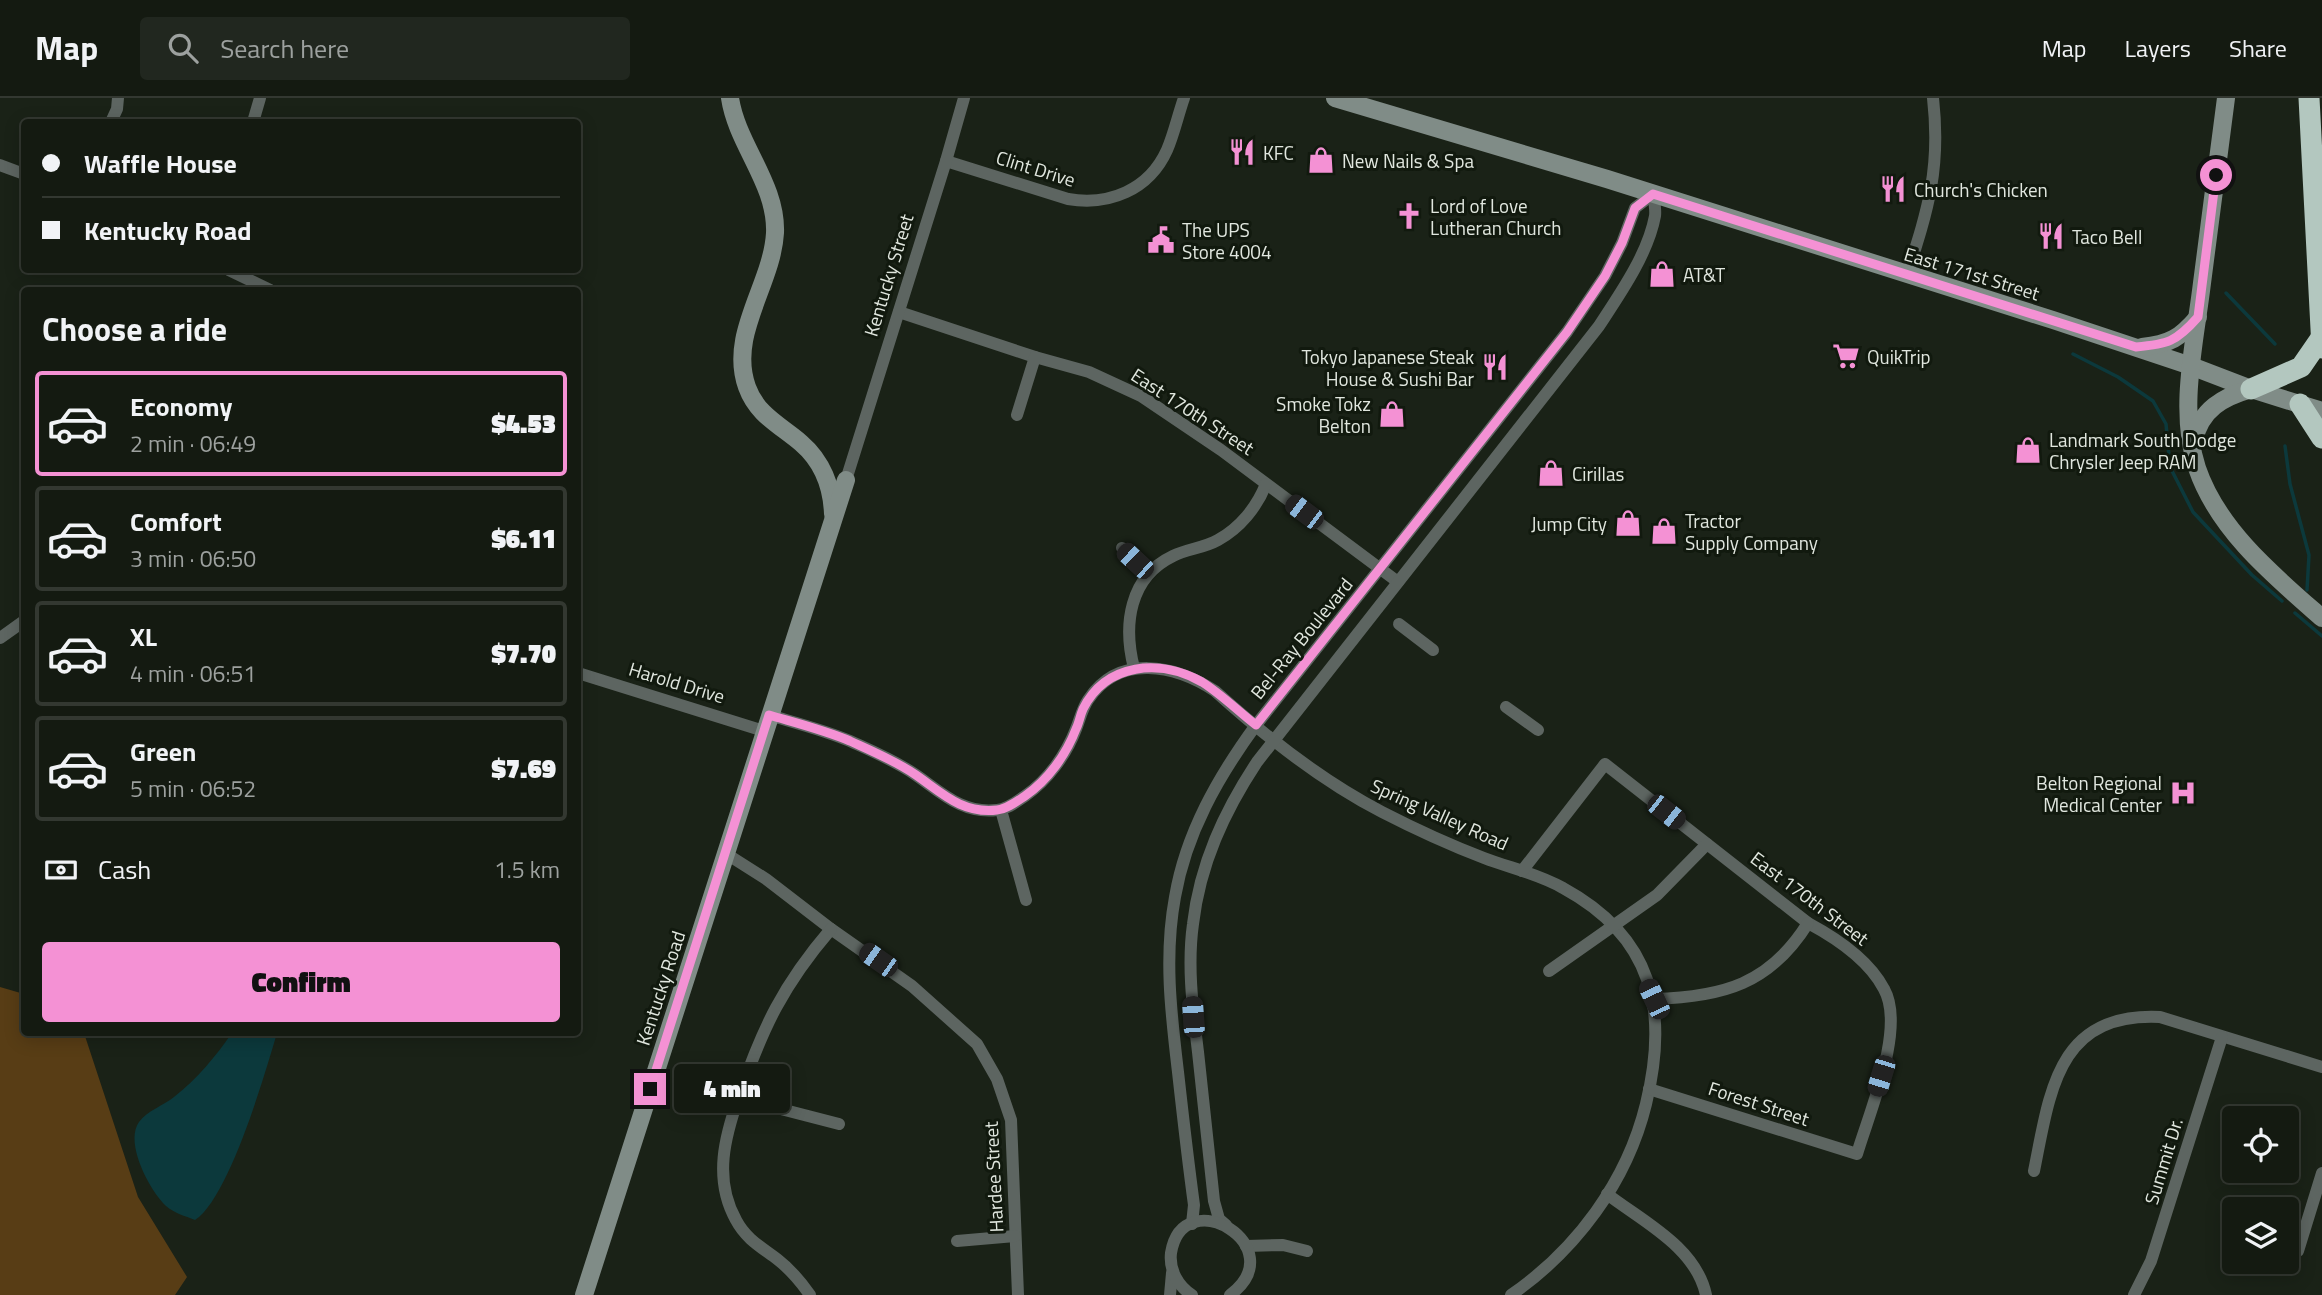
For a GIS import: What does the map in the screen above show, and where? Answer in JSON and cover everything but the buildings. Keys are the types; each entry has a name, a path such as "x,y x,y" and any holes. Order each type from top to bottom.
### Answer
{"highway":[{"path":"2309,98 2322,348"},
{"path":"2251,389 2301,367 2321,338"},
{"path":"2300,404 2322,438"}],"street":[{"path":"112,119 118,98"},
{"path":"254,119 260,98"},
{"path":"730,98 771,202 774,218 772,249 743,344 743,372 757,407 813,455 828,484 833,520"},
{"name":"Kentucky Street","path":"848,472 964,98"},
{"name":"Clint Drive","path":"946,161 1068,199 1089,201 1112,198 1139,185 1159,164 1167,150 1184,98"},
{"name":"East 171st Street","path":"1335,98 1607,179 2136,347 2251,389 2322,411"},
{"path":"1907,275 1923,228 1934,177 1936,146 1933,98"},
{"path":"2226,98 2192,366 2189,406 2192,446 2197,468 2209,493 2239,538 2272,573 2322,618"},
{"path":"0,165 21,173"},
{"path":"1230,1295 1243,1288 1249,1267 1246,1246 1235,1230 1219,1219 1214,1201 1193,1017 1191,952 1198,893 1215,837 1239,790 1274,740 1599,326 1630,278 1647,239 1656,214 1653,194"},
{"name":"Bel-Ray Boulevard","path":"1192,1224 1194,1205 1171,1011 1169,951 1175,897 1198,823 1216,785 1256,725 1595,294 1622,243 1635,208 1653,194"},
{"path":"235,273 264,287"},
{"path":"1595,294 1612,305"},
{"name":"East 170th Street","path":"899,312 1089,372 1141,396 1212,443 1398,582"},
{"path":"2136,347 2162,344 2182,335 2198,317"},
{"path":"1017,415 1035,357"},
{"path":"2192,446 2197,425 2210,408 2232,395 2251,389"},
{"path":"1501,415 1518,429"},
{"path":"828,484 848,472"},
{"path":"725,853 848,472"},
{"path":"1134,668 1128,634 1129,615 1133,597 1148,573 1173,556 1202,548 1233,530 1255,506 1266,484"},
{"path":"1122,548 1148,573"},
{"path":"0,638 21,623"},
{"path":"1399,624 1433,650"},
{"name":"Spring Valley Road","path":"1001,810 1030,792 1057,764 1076,729 1082,711 1098,687 1110,678 1134,668 1170,670 1200,681 1309,768 1382,813 1561,887 1583,899 1615,926 1637,955 1654,999 1657,1029 1649,1089 1636,1140 1606,1194 1571,1244 1552,1264 1511,1295"},
{"name":"Harold Drive","path":"581,674 767,723"},
{"path":"1506,707 1538,730"},
{"path":"767,723 847,740 897,763 949,800 962,806 976,810 1001,810 1026,900"},
{"name":"East 170th Street","path":"1521,871 1605,764 1808,923 1841,943 1885,989 1891,1026 1888,1050 1857,1154"},
{"path":"1549,971 1657,895 1707,844"},
{"name":"Hardee Street","path":"725,853 766,879 921,993 977,1044 987,1059 1011,1120 1018,1295"},
{"name":"Kentucky Road","path":"584,1295 725,853"},
{"path":"1654,999 1683,998 1754,979 1784,956 1808,923"},
{"path":"810,1295 778,1259 751,1241 734,1218 723,1169 723,1149 748,1065 774,1009 791,979 831,929"},
{"path":"1169,951 1191,952"},
{"path":"2034,1171 2057,1073 2072,1051 2103,1026 2140,1016 2160,1017 2322,1067"},
{"name":"Summit Dr.","path":"2134,1295 2151,1261 2222,1037"},
{"name":"Forest Street","path":"1649,1089 1857,1154"},
{"path":"738,1098 839,1124"},
{"path":"2299,1248 2322,1173"},
{"path":"1606,1194 1679,1249 1695,1268 1706,1295"},
{"path":"1192,1295 1180,1285 1172,1269 1170,1259 1176,1240 1192,1224 1209,1220 1226,1225"},
{"path":"957,1241 1015,1236"},
{"path":"1246,1246 1283,1245 1307,1251"},
{"path":"1170,1295 1172,1269"}],"shaded area":[{"path":"0,987 21,993 21,1036 85,1036 138,1197 187,1277 175,1295 0,1295"}],"water":[{"path":"230,1036 276,1036 233,1162 208,1207 195,1220 169,1208 153,1189 137,1154 135,1131 142,1118 174,1097 213,1059"}],"waterway":[{"path":"2226,293 2275,344"},
{"path":"2073,354 2118,377 2153,401 2166,424 2170,467 2193,512 2252,575 2282,601"},
{"path":"2285,446 2290,484 2309,555 2307,590"},
{"path":"2295,613 2322,636"}],"place":[{"name":"KFC","path":"1242,152"},
{"name":"New Nails & Spa","path":"1321,160"},
{"name":"Church's Chicken","path":"1893,189"},
{"name":"Lord of Love Lutheran Church","path":"1409,216"},
{"name":"Taco Bell","path":"2051,236"},
{"name":"The UPS Store 4004","path":"1161,240"},
{"name":"AT&T","path":"1662,274"},
{"name":"QuikTrip","path":"1846,356"},
{"name":"Tokyo Japanese Steak House & Sushi Bar","path":"1495,367"},
{"name":"Smoke Tokz Belton","path":"1392,414"},
{"name":"Landmark South Dodge Chrysler Jeep RAM","path":"2028,450"},
{"name":"Cirillas","path":"1551,473"},
{"name":"Jump City","path":"1628,523"},
{"name":"Tractor Supply Company","path":"1664,531"},
{"name":"Belton Regional Medical Center","path":"2183,793"}],"route":[{"path":"650,1089 769,715 847,740 897,763 949,800 976,810 990,811 1008,807 1044,780 1067,748 1089,699 1098,687 1123,671 1152,667 1185,674 1215,691 1256,725 1567,332 1605,276 1622,243 1635,208 1653,194 2136,347 2162,344 2182,335 2198,317 2216,175"}]}
